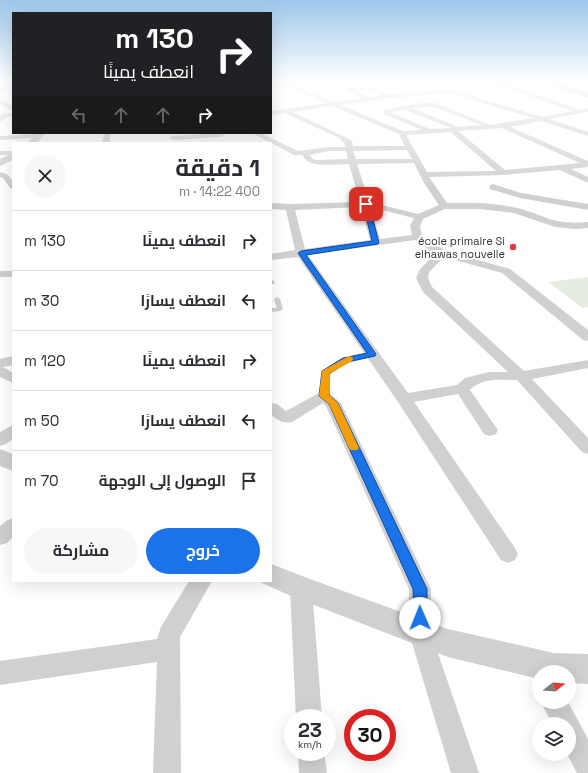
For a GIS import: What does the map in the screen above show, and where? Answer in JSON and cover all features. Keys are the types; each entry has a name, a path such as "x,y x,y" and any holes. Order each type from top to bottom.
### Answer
{"street":[{"path":"304,119 341,137 349,143 349,149 376,243"},
{"path":"367,119 402,133 503,126 542,119"},
{"path":"402,119 432,131"},
{"path":"435,119 461,129"},
{"path":"471,119 492,127"},
{"path":"542,119 588,134"},
{"path":"503,126 588,164"},
{"path":"453,130 503,173"},
{"path":"402,133 424,175 444,206"},
{"path":"172,138 222,134"},
{"path":"213,142 222,134"},
{"path":"258,134 297,153 329,149 409,148"},
{"path":"0,138 40,135"},
{"path":"0,153 12,153"},
{"path":"306,153 307,158 313,162 416,161"},
{"path":"0,163 12,157"},
{"path":"424,175 503,173 562,168 588,164"},
{"path":"562,168 588,180"},
{"path":"0,174 6,176 12,185"},
{"path":"493,187 520,195 588,207"},
{"path":"272,206 290,207 366,204 419,217 444,206 497,207 533,215 555,224 576,226 588,225"},
{"path":"290,207 301,253 404,399 508,554"},
{"path":"419,217 415,226 417,237 429,246 442,253 506,271 588,337"},
{"path":"272,257 417,237"},
{"path":"442,253 424,271 422,278 427,288 521,376 588,448"},
{"path":"0,274 12,274"},
{"path":"575,326 588,323"},
{"path":"0,364 12,360"},
{"path":"404,399 425,394 462,390 470,381 489,376 521,376 588,364"},
{"path":"0,371 12,378"},
{"path":"462,390 490,430"},
{"path":"272,409 286,418 324,396 333,403 420,589 420,633 465,773"},
{"path":"0,440 12,432"},
{"path":"0,457 12,463"},
{"path":"0,536 12,527"},
{"path":"272,575 448,644 532,667"},
{"path":"167,773 170,636 200,582"},
{"path":"301,588 308,709"},
{"path":"0,673 169,649"},
{"path":"576,669 588,669"},
{"path":"576,744 588,767"},
{"path":"312,761 313,773"}],"lane":[{"path":"272,310 280,309 277,299"},
{"path":"324,396 325,373 346,360 372,354"}],"shaded area":[{"path":"588,277 588,307 582,308 549,282"}],"slow traffic":[{"path":"349,359 325,373 324,396 333,403 354,448"}],"place":[{"name":"école primaire Si elhawas nouvelle","path":"513,247"}],"route":[{"path":"366,204 376,243 301,253 372,354 346,360 325,373 324,396 333,403 420,589 420,618"}]}
